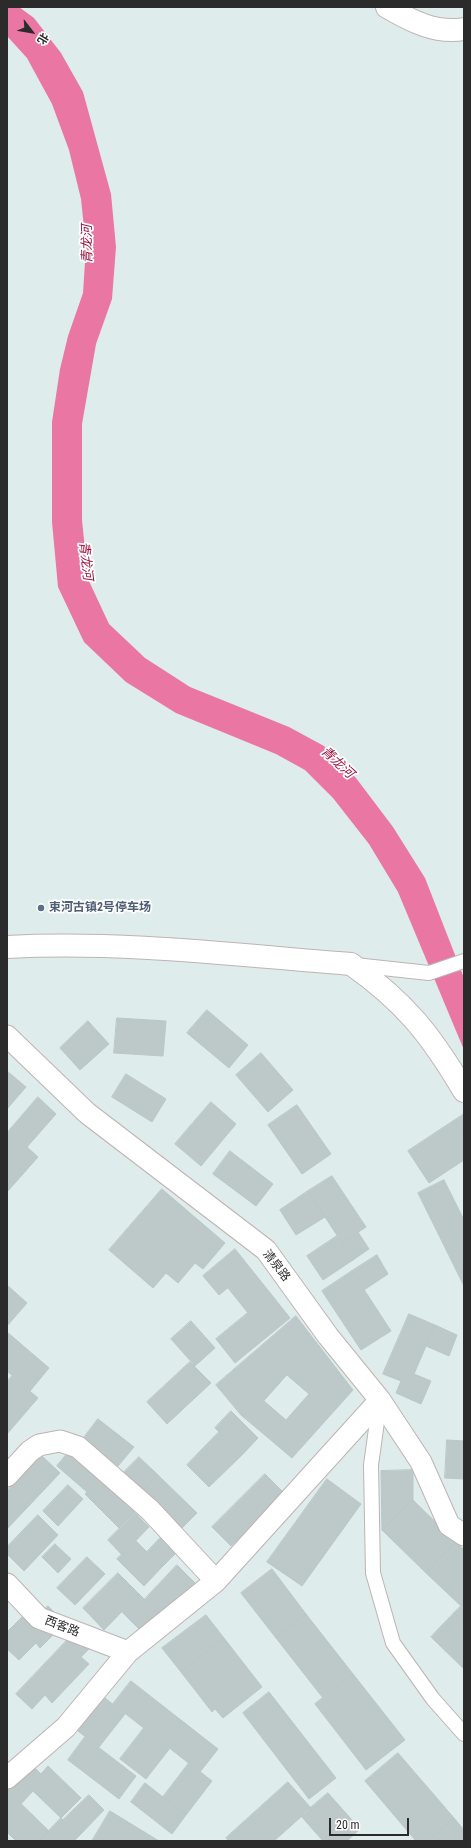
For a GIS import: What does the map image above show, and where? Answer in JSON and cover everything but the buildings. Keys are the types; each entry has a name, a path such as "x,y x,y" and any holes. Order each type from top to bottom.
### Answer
{"street":[{"path":"387,7 412,22 427,27 443,30 464,29"},
{"path":"7,947 58,944 120,946 350,964 376,982 399,1002 423,1028 444,1056 464,1091"},
{"name":"清泉路","path":"7,1036 87,1113 266,1250 328,1336 380,1400 421,1462 449,1525 464,1535"},
{"path":"7,1778 66,1727 128,1652 216,1581 380,1400"},
{"path":"7,1476 30,1451 40,1445 60,1441 78,1447 150,1510 216,1581"},
{"name":"西客路","path":"7,1584 39,1618 128,1652"}],"lane":[{"path":"350,964 429,973 464,962"},
{"path":"380,1400 371,1465 373,1573 393,1643 433,1699 464,1734"}],"water":[{"name":"青龙河","path":"7,7 19,7 34,18 61,53 83,92 111,194 116,247 112,299 96,344 82,424 82,520 88,579 109,624 145,658 190,687 289,727 324,746 356,778 393,827 425,878 464,978 464,1050 398,892 369,844 333,798 305,770 276,754 176,713 126,682 84,642 58,587 52,522 52,422 60,369 68,336 83,293 86,247 81,199 69,150 52,104 27,58 7,36"}],"place":[{"name":"束河古镇2号停车场","path":"41,908"}]}
